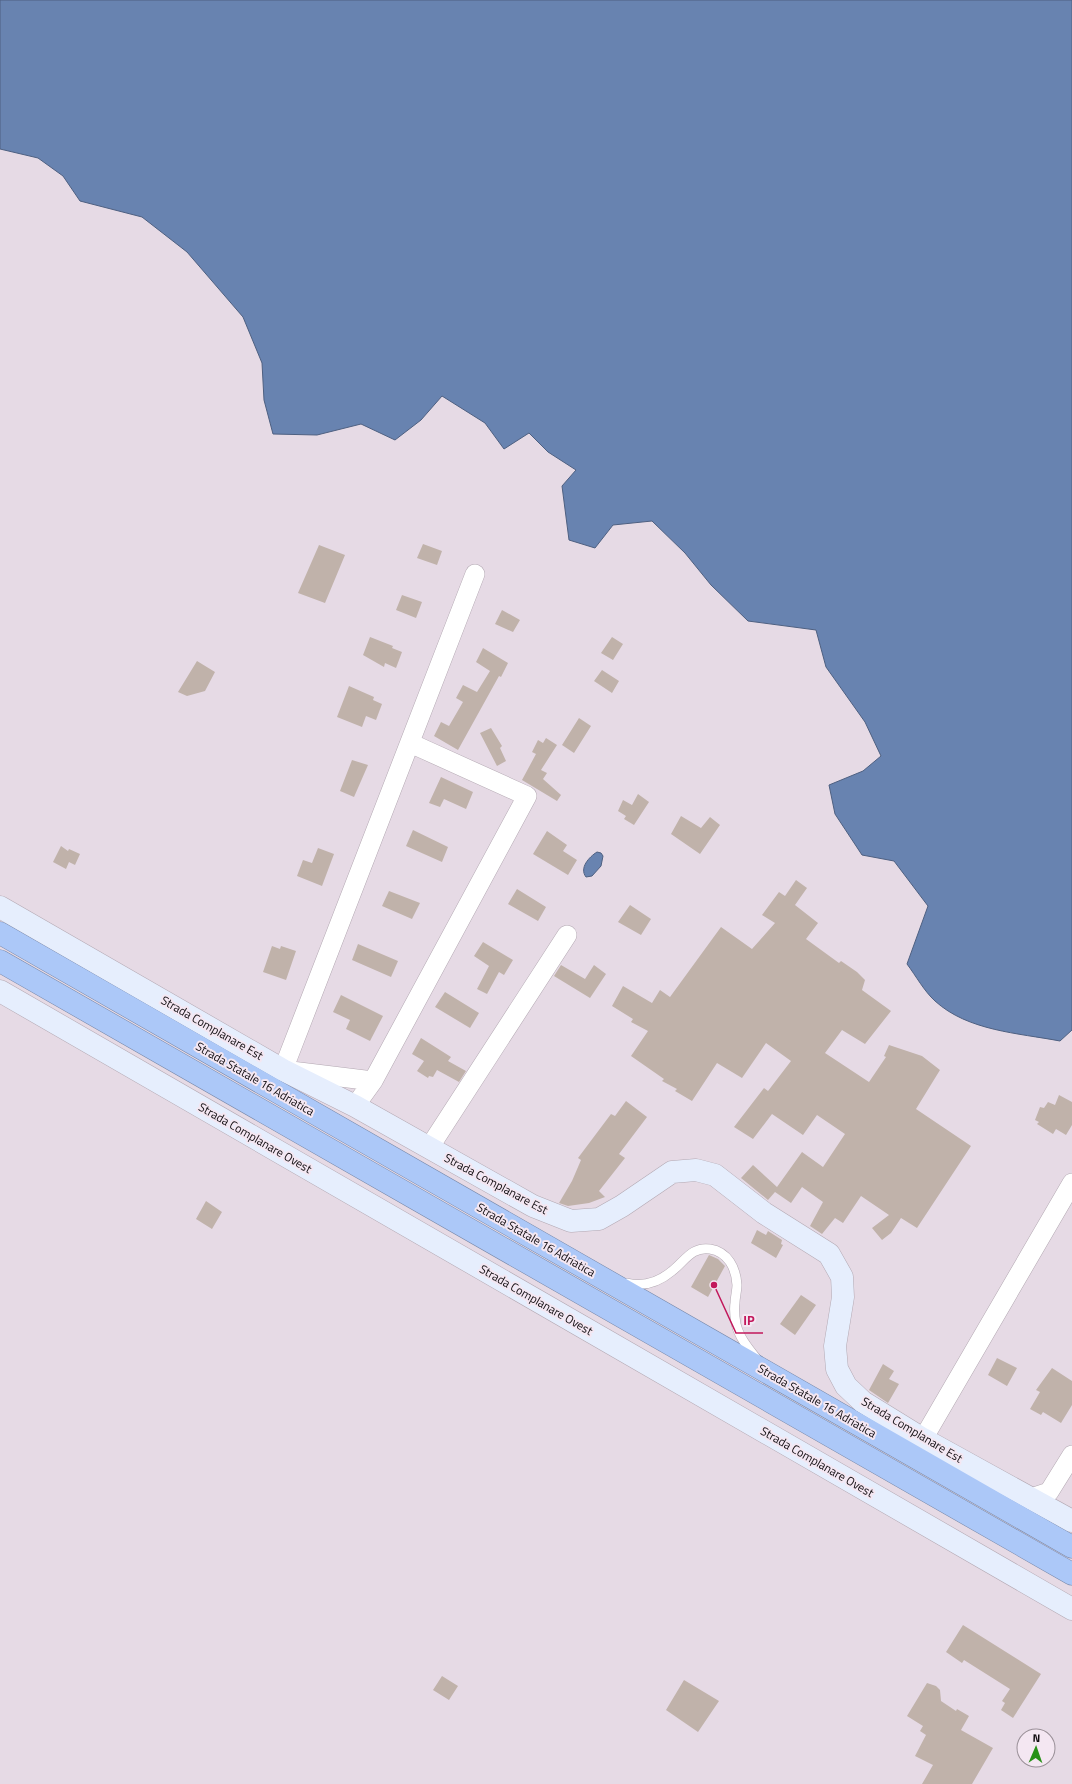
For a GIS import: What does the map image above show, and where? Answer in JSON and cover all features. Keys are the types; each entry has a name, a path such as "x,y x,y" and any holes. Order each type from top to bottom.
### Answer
{"highway":[{"name":"Strada Statale 16 Adriatica","path":"0,933 1072,1547"},
{"name":"Strada Statale 16 Adriatica","path":"0,961 1072,1574"}],"street":[{"path":"373,1081 283,1070 475,574"},
{"path":"355,1106 373,1081 527,796 410,743"},
{"name":"Strada Complanare Est","path":"0,907 283,1070 355,1106 533,1206 571,1221 599,1219 622,1206 672,1172 696,1170 715,1175 764,1213 829,1254 842,1276 843,1297 835,1346 837,1369 846,1386 863,1402 924,1439 1072,1521"},
{"path":"429,1148 567,935"},
{"name":"Strada Complanare Ovest","path":"0,991 1072,1609"},
{"path":"924,1439 1072,1183"},
{"path":"1031,1498 1049,1492 1072,1455"}],"lane":[{"path":"605,1279 637,1286 657,1281 673,1271 685,1257 695,1251 710,1249 726,1256 733,1266 737,1285 734,1304 736,1325 744,1342 765,1371"}],"water":[{"path":"0,0 1072,0 1072,1030 1060,1041 1011,1033 978,1025 963,1019 948,1011 935,1001 907,964 928,906 894,861 862,855 835,814 829,785 863,771 881,756 865,722 826,667 816,630 748,621 711,585 685,553 652,521 613,525 595,548 569,540 562,486 576,470 548,452 529,433 504,449 485,423 442,396 421,420 395,440 361,424 317,435 273,434 264,400 262,363 243,317 187,252 142,217 80,201 63,176 38,158 0,149"},
{"path":"597,852 601,853 603,856 601,866 592,876 586,877 584,874 584,866"}],"building":[{"path":"423,544 442,551 437,565 417,558"},
{"path":"319,545 345,555 325,603 298,593"},
{"path":"402,595 422,602 416,618 396,610"},
{"path":"502,610 520,620 513,632 495,624"},
{"path":"370,637 393,646 392,648 402,652 396,668 385,663 384,667 363,655"},
{"path":"612,637 623,644 613,660 601,653"},
{"path":"483,648 508,663 501,677 499,676 458,750 434,736 441,722 449,726 463,702 456,698 463,685 477,692 490,671 476,662"},
{"path":"197,661 215,672 205,691 187,696 178,692"},
{"path":"602,670 619,681 612,693 594,681"},
{"path":"349,686 374,697 373,700 382,704 376,720 366,716 362,727 337,717"},
{"path":"579,718 591,726 574,753 562,745"},
{"path":"491,728 502,746 500,748 506,761 497,766 480,733"},
{"path":"546,738 557,745 541,770 547,773 543,779 561,795 557,801 522,780 536,754 532,752 538,740 543,743"},
{"path":"352,760 368,765 354,797 340,791"},
{"path":"441,777 473,792 466,809 444,799 440,807 429,803"},
{"path":"638,794 649,802 634,825 624,819 626,816 618,811 623,800 632,805"},
{"path":"681,816 701,828 710,817 720,825 700,854 671,834"},
{"path":"413,830 448,847 442,862 406,846"},
{"path":"547,831 567,845 563,851 577,860 568,875 533,854"},
{"path":"61,846 68,851 69,849 80,854 75,865 69,862 66,869 53,862"},
{"path":"318,848 334,854 322,886 297,876 303,860 312,863"},
{"path":"796,880 807,888 795,905 818,923 806,939 839,963 841,961 857,972 865,980 862,990 891,1011 865,1044 842,1030 825,1053 869,1082 886,1057 884,1056 889,1045 922,1056 940,1070 916,1109 971,1146 917,1228 901,1218 891,1233 882,1240 872,1228 889,1215 861,1196 843,1223 835,1218 822,1234 810,1226 823,1202 802,1187 791,1203 775,1192 768,1200 741,1178 753,1165 777,1187 802,1152 823,1167 845,1134 817,1115 803,1135 772,1114 753,1139 734,1127 764,1088 768,1091 791,1061 766,1043 742,1078 717,1063 692,1101 675,1091 677,1089 662,1081 664,1079 631,1056 648,1031 631,1022 633,1019 612,1006 623,986 652,1003 660,990 670,997 721,927 752,949 775,923 762,915 779,892 785,896"},
{"path":"517,889 546,907 538,921 508,904"},
{"path":"389,891 420,903 412,919 382,906"},
{"path":"630,905 651,919 641,935 618,922"},
{"path":"483,942 513,960 504,975 499,972 487,994 477,989 489,966 474,956"},
{"path":"358,944 398,961 391,977 352,960"},
{"path":"272,946 280,949 281,946 296,951 286,980 263,972"},
{"path":"561,965 585,979 594,965 606,974 590,998 554,976"},
{"path":"445,992 479,1013 470,1028 435,1007"},
{"path":"341,995 383,1016 370,1041 346,1029 350,1020 333,1012"},
{"path":"421,1038 451,1057 448,1061 466,1071 459,1082 437,1070 433,1077 429,1076 428,1078 417,1071 424,1061 412,1054"},
{"path":"1059,1095 1072,1102 1072,1125 1066,1135 1056,1129 1053,1134 1037,1124 1039,1122 1035,1120 1040,1107 1044,1108 1048,1102 1055,1105"},
{"path":"626,1101 647,1117 619,1154 625,1158 599,1191 605,1197 589,1203 568,1206 559,1203 572,1181 581,1160 578,1158 611,1114 615,1116"},
{"path":"206,1201 222,1212 212,1229 196,1219"},
{"path":"757,1230 766,1235 768,1231 782,1240 781,1244 783,1245 776,1258 751,1243"},
{"path":"709,1255 718,1259 725,1266 708,1297 691,1287"},
{"path":"801,1295 816,1305 795,1335 780,1324"},
{"path":"997,1358 1017,1368 1007,1386 988,1375"},
{"path":"883,1364 894,1371 889,1379 899,1384 888,1403 869,1390"},
{"path":"1052,1368 1072,1381 1072,1405 1061,1423 1043,1412 1041,1415 1030,1409 1040,1392 1036,1390"},
{"path":"963,1625 1041,1674 1013,1718 1001,1710 1005,1703 1002,1701 1010,1689 964,1660 962,1663 946,1652"},
{"path":"442,1676 458,1686 449,1700 433,1690"},
{"path":"684,1680 719,1701 698,1732 666,1710"},
{"path":"927,1683 936,1686 940,1690 941,1701 956,1711 957,1709 969,1716 961,1730 993,1748 972,1784 922,1784 933,1765 915,1756 926,1735 920,1731 923,1726 907,1716"}],"place":[{"name":"IP","path":"714,1285"}]}
